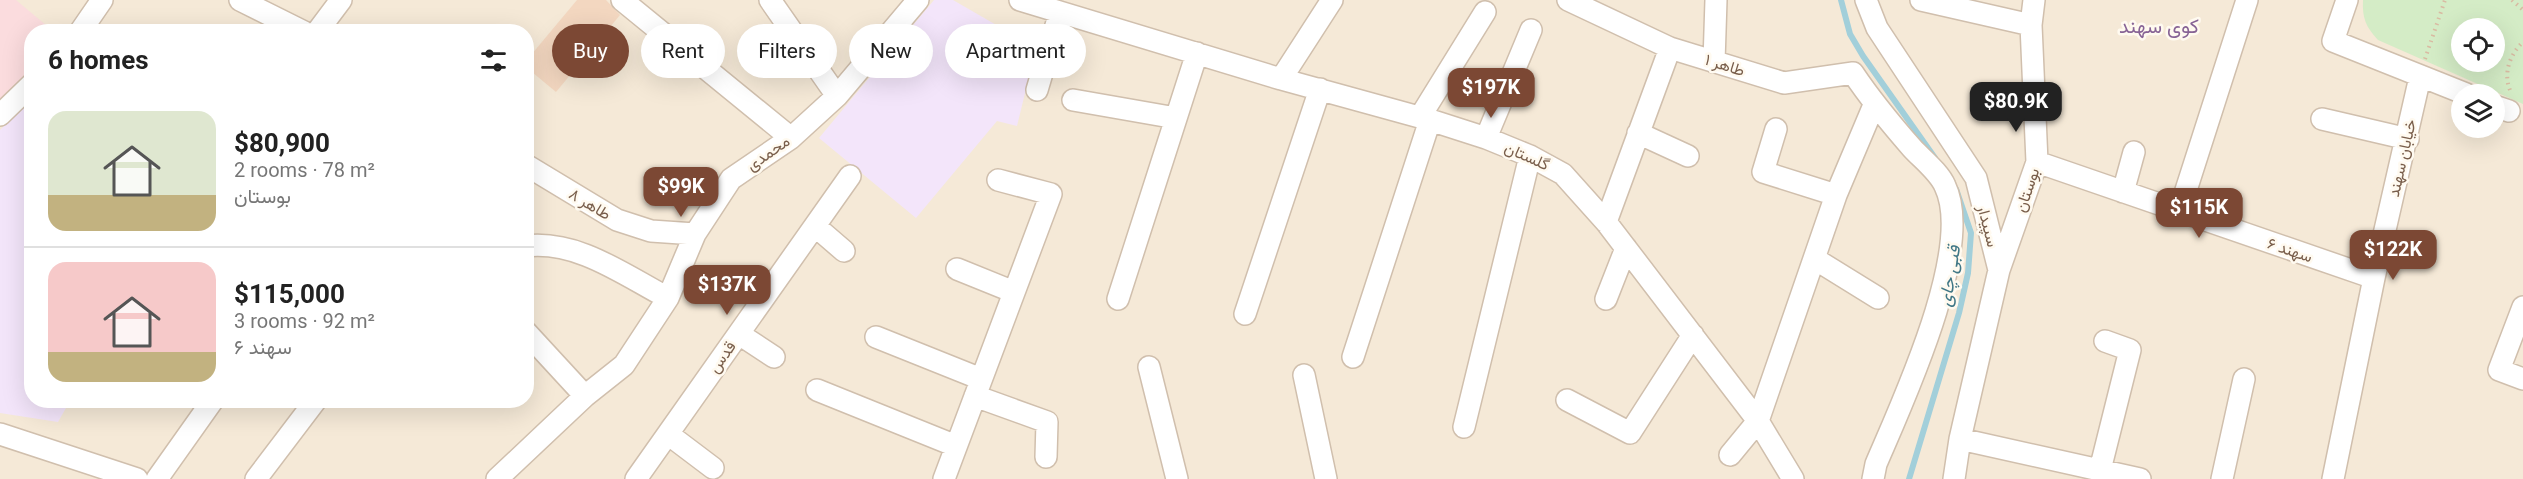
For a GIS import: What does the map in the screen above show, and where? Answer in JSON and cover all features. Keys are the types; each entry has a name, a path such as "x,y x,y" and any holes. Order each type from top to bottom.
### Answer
{"street":[{"path":"86,24 102,0"},
{"path":"240,0 288,24"},
{"path":"323,24 341,0"},
{"path":"622,0 791,138"},
{"path":"770,0 837,96"},
{"name":"محمدی","path":"497,479 585,396 624,364 668,297 695,234 731,179 791,138 837,96 918,0"},
{"path":"1281,79 1332,0"},
{"name":"طاهر ۱","path":"1568,0 1670,48 1784,82 1853,73 1874,105"},
{"path":"1714,62 1716,0"},
{"name":"سپیدار","path":"1866,0 1877,28 1976,178 1999,270 1960,439 1954,479"},
{"path":"1921,0 2031,26"},
{"name":"بوستان","path":"1999,270 2037,162 2031,26 2034,0"},
{"path":"2179,212 2247,0"},
{"path":"2347,0 2333,41 2451,88"},
{"name":"گلستان","path":"1024,1 1486,138 1530,156 1563,174 1606,222 1758,421 1793,479"},
{"path":"1036,90 1060,12"},
{"path":"1353,357 1425,119 1485,12"},
{"path":"1486,138 1531,30"},
{"path":"1606,222 1670,48"},
{"path":"1118,299 1197,53"},
{"name":"خیابان سهند","path":"2333,479 2374,278 2408,139 2420,77"},
{"path":"1245,314 1320,89"},
{"path":"0,115 24,92"},
{"path":"1073,100 1176,118"},
{"path":"1730,455 1758,421 1836,195 1874,105 1945,185 1952,208 1953,240 1947,270 1916,369 1876,464 1873,479"},
{"path":"2322,119 2408,139"},
{"path":"1776,129 1763,172 1836,195"},
{"path":"1638,133 1688,156"},
{"path":"2123,192 2134,152"},
{"path":"1464,427 1530,156"},
{"name":"سهند ۶","path":"2037,162 2374,278"},
{"name":"طاهر ۸","path":"534,170 617,220 651,231 695,234"},
{"name":"قدس","path":"636,479 850,176"},
{"path":"944,479 1051,194 998,180"},
{"path":"815,226 844,251"},
{"path":"534,245 547,244 575,249 668,297"},
{"path":"1605,299 1626,248"},
{"path":"1815,259 1878,298"},
{"path":"957,269 1014,292"},
{"path":"2523,308 2499,370 2523,380"},
{"path":"739,334 774,357"},
{"path":"1567,400 1630,432 1693,335"},
{"path":"876,337 1047,422 1046,457"},
{"path":"534,341 585,396"},
{"path":"2105,341 2130,350 2111,474"},
{"path":"1149,367 1177,479"},
{"path":"1304,375 1326,479"},
{"path":"2223,479 2244,379"},
{"path":"817,390 956,446"},
{"path":"157,479 207,408"},
{"path":"256,479 310,408"},
{"path":"0,434 137,479"},
{"path":"668,434 713,468"},
{"path":"1960,439 2140,479"}],"path":[{"path":"2420,77 2445,0"},
{"path":"2512,0 2523,10"},
{"path":"2506,105 2507,70 2512,56 2523,42"}],"shaded area":[{"path":"0,0 2523,0 2523,479 0,479"},
{"path":"0,0 16,0 45,24 24,24 24,80 0,103"},
{"path":"934,0 953,0 994,24 945,24 945,78 1029,78 1017,126 997,121 916,218 819,138 869,78 933,78 933,24 914,24"},
{"path":"24,106 24,408 66,408 58,422 0,413 0,130"}],"green space":[{"path":"2363,0 2523,0 2523,104 2505,96 2505,84 2478,84 2378,40 2370,31 2364,17"}],"building":[{"path":"577,0 606,0 620,15 613,24 557,24"},
{"path":"552,30 552,78 568,78 556,92 534,74 534,51"}],"waterway":[{"name":"قبی چای","path":"1841,0 1850,34 1863,56 1935,158"},
{"name":"قبی چای","path":"1909,479 1959,313 1968,273 1971,233 1956,189"}],"district":[{"name":"کوی سهند","path":"2159,26"}]}
